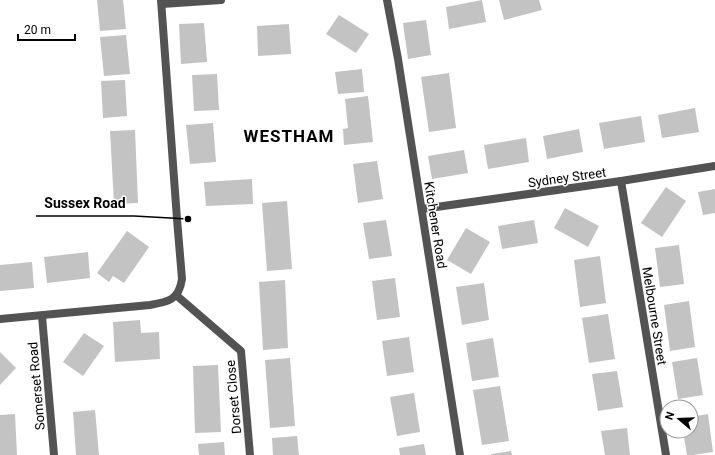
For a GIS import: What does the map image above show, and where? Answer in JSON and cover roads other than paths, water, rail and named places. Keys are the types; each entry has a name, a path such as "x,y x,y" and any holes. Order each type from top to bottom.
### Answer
{"street":[{"path":"0,319 150,306 166,302 176,295 181,287 182,279 162,2 221,0"},
{"name":"Kitchener Road","path":"387,0 398,59 460,455"},
{"name":"Sydney Street","path":"422,209 715,166"},
{"name":"Melbourne Street","path":"621,181 666,455"},
{"name":"Dorset Close","path":"176,295 241,351 250,455"},
{"name":"Somerset Road","path":"42,316 54,455"}],"place":[{"name":"Sussex Road","path":"188,219"}],"district":[{"name":"WESTHAM","path":"289,136"}]}
